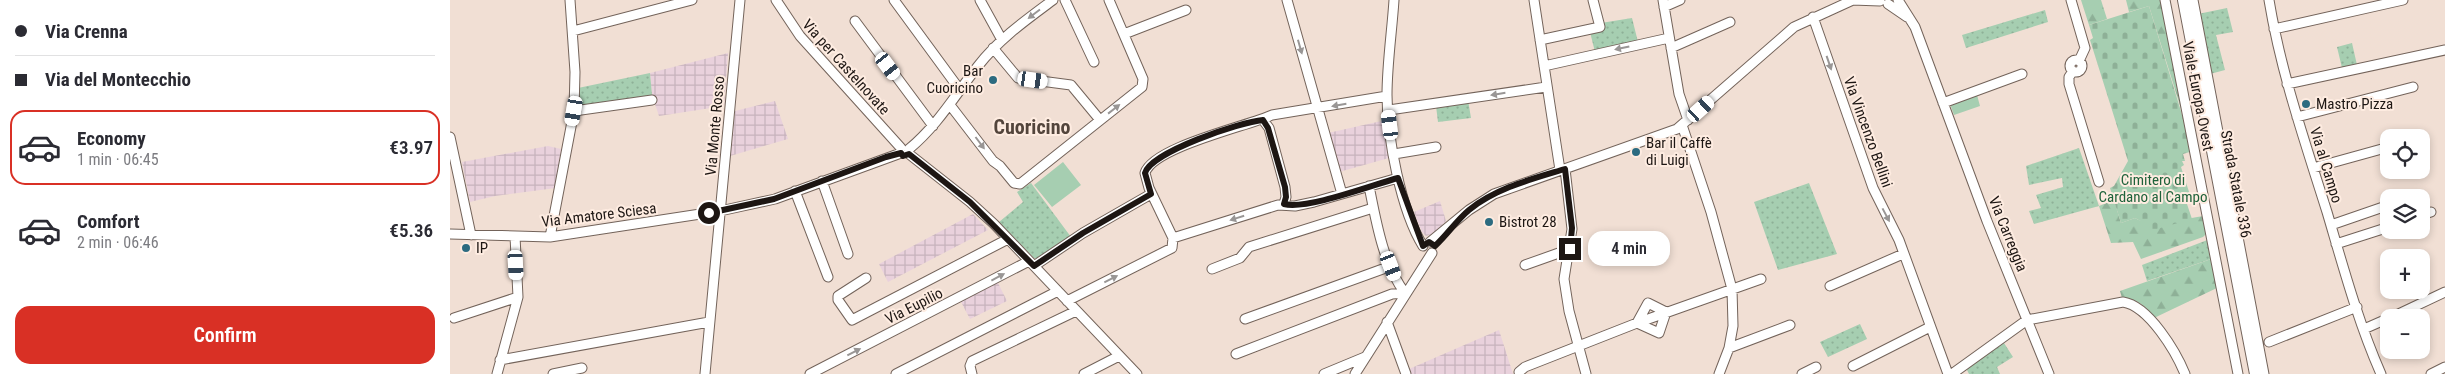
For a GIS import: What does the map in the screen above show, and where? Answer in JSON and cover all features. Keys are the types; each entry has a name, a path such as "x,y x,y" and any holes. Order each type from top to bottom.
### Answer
{"highway":[{"name":"Strada Statale 336","path":"2176,0 2248,374"},
{"name":"Strada Statale 336","path":"2184,0 2256,374"}],"street":[{"path":"550,237 574,111 573,32 570,0"},
{"path":"573,32 692,0"},
{"name":"Via Monte Rosso","path":"705,374 740,0"},
{"name":"Via per Castelnovate","path":"776,0 791,25 807,45 905,151 970,202 1008,239 1136,374"},
{"path":"894,0 960,90"},
{"path":"980,0 1002,40"},
{"path":"905,151 933,126 993,48 1053,0"},
{"path":"1065,0 1094,62"},
{"path":"950,104 993,162 1000,166 1016,185 1020,184 1144,84 1109,0"},
{"path":"1287,0 1342,194"},
{"path":"1394,0 1387,96 1394,154 1398,178 1416,230 1429,247"},
{"path":"1534,0 1546,87 1572,228 1564,279 1578,347 1586,374"},
{"path":"1540,40 1600,27 1593,0"},
{"path":"1680,0 1663,4 1679,94 1685,123 1732,289 1733,326 1719,374"},
{"path":"1355,374 1413,280 1429,247 1477,204 1494,194 1658,138 1685,123 1794,27 1852,0 1888,1"},
{"path":"2071,0 2085,48 2079,61 2071,63 2073,71 2069,77 2069,84 2098,182"},
{"name":"Viale Europa Ovest","path":"2165,0 2238,374"},
{"name":"Viale Europa Ovest","path":"2193,0 2264,374"},
{"name":"Via al Campo","path":"2269,0 2274,29 2297,117 2336,244 2381,374"},
{"path":"2274,29 2403,0"},
{"name":"Via Carreggia","path":"1888,1 1911,20 1987,221 2049,374"},
{"path":"1124,34 1186,10"},
{"name":"Via Vincenzo Bellini","path":"1813,17 1873,188 1899,240 1930,326 1950,374"},
{"path":"855,21 933,126"},
{"path":"1671,48 1730,22"},
{"path":"1544,66 1669,38"},
{"path":"993,48 1018,78 1071,85 1100,120"},
{"path":"2288,84 2445,50"},
{"path":"1943,103 2022,74"},
{"path":"1389,110 1546,87"},
{"path":"2297,117 2413,87"},
{"path":"1067,301 1172,248 1173,238 1151,194 1145,173 1151,162 1205,136 1263,120 1272,115 1387,96"},
{"path":"574,111 652,100"},
{"path":"1263,120 1268,128 1285,187 1286,197 1284,204"},
{"path":"450,137 472,235"},
{"path":"1394,154 1436,147"},
{"path":"2313,168 2380,149"},
{"name":"Via Amatore Sciesa","path":"450,234 550,237 720,211 774,199 905,151"},
{"path":"1173,238 1284,204 1295,206 1398,178"},
{"path":"822,181 848,254"},
{"path":"1369,186 1373,208 1391,266 1398,284 1405,293"},
{"path":"795,192 828,277"},
{"name":"Via Eupilio","path":"810,374 1031,263 1151,194"},
{"path":"1212,269 1240,258 1249,247 1373,208"},
{"path":"2330,225 2380,208"},
{"path":"2336,244 2380,229"},
{"path":"497,374 518,298 515,236"},
{"path":"866,278 838,296 852,320 1008,239"},
{"path":"1525,265 1570,249"},
{"path":"1830,286 1904,254"},
{"path":"1245,320 1391,266"},
{"path":"1519,372 1637,323 1760,279"},
{"path":"896,374 1058,291"},
{"path":"2408,309 2445,292"},
{"path":"1236,354 1392,294 1405,293"},
{"path":"454,318 518,298"},
{"path":"1637,323 1648,303 1666,312"},
{"path":"1950,374 2028,320 2113,304 2128,303 2154,324 2176,354 2185,374"},
{"path":"2268,342 2357,307"},
{"path":"972,374 970,366 972,362 1076,311"},
{"path":"1637,323 1659,333 1666,312"},
{"path":"500,360 709,322"},
{"path":"1387,322 1406,374"},
{"path":"2364,329 2380,322"},
{"path":"1728,348 1790,325"},
{"path":"1853,366 1930,326"},
{"path":"1084,374 1119,356"},
{"path":"1324,374 1366,356"},
{"path":"1802,374 1816,367"},
{"path":"2431,374 2445,367"},
{"path":"553,374 582,368"}],"shaded area":[{"path":"728,53 724,106 659,116 652,95 650,73"},
{"path":"775,101 788,139 730,156 735,111"},
{"path":"1386,120 1389,158 1339,172 1328,133"},
{"path":"548,146 561,149 556,188 495,196 470,202 462,162"},
{"path":"1440,201 1446,221 1435,233 1426,236 1422,232 1414,212"},
{"path":"973,214 988,230 888,282 879,264"},
{"path":"997,281 1007,301 970,319 960,300"},
{"path":"1499,330 1513,374 1410,374 1409,369"}],"green space":[{"path":"2081,0 2101,0 2107,19 2089,25"},
{"path":"2126,0 2161,0 2182,100 2182,112 2149,6 2129,12"},
{"name":"Cimitero di Cardano al Campo","path":"2149,6 2193,151 2183,154 2185,161 2182,161 2184,165 2181,167 2191,198 2186,201 2192,219 2146,232 2144,223 2135,218 2121,223 2110,188 2114,186 2128,161 2090,40 2093,38 2089,25"},
{"path":"2227,8 2233,32 2216,35 2225,70 2210,74 2198,14"},
{"path":"2045,10 2048,22 1966,48 1962,35"},
{"path":"1632,18 1638,42 1595,52 1590,32 1601,23"},
{"path":"2352,43 2357,65 2342,68 2337,47"},
{"path":"650,73 652,95 579,109 577,106 578,88"},
{"path":"1977,95 1980,106 1954,115 1950,104"},
{"path":"1468,100 1471,118 1438,122 1436,106"},
{"path":"2079,148 2099,206 2034,224 2029,211 2041,208 2036,195 2063,187 2062,178 2029,185 2026,166"},
{"path":"1063,162 1081,185 1052,207 1034,185"},
{"path":"1031,183 1071,237 1038,259 1034,258 999,222 1023,202 1017,192"},
{"path":"1809,183 1837,254 1778,270 1754,202"},
{"path":"2114,200 2121,223 2135,218 2151,223 2159,223 2204,216 2208,232 2203,237 2141,259 2133,242 2111,243 2099,206"},
{"path":"2210,239 2214,258 2147,281 2142,265"},
{"path":"2214,258 2219,287 2154,318 2140,304 2131,299 2122,298 2120,291"},
{"path":"1860,324 1867,339 1828,357 1820,342"},
{"path":"2004,343 2013,357 1997,367 2000,374 1969,374 1966,368"}],"place":[{"name":"Bar Cuoricino","path":"993,80"},
{"name":"Mastro Pizza","path":"2306,104"},
{"name":"Bar il Caffè di Luigi","path":"1636,152"},
{"name":"Bistrot 28","path":"1489,222"},
{"name":"IP","path":"466,248"}],"district":[{"name":"Cuoricino","path":"1032,127"}],"route":[{"path":"709,213 774,199 886,157 901,153 903,156 909,154 970,202 1034,266 1083,233 1151,194 1146,182 1145,173 1146,168 1151,162 1205,136 1263,120 1268,128 1285,187 1286,197 1284,204 1295,206 1314,202 1398,178 1423,246 1429,242 1432,242 1435,246 1469,210 1494,194 1565,169 1572,228 1570,249"}]}
